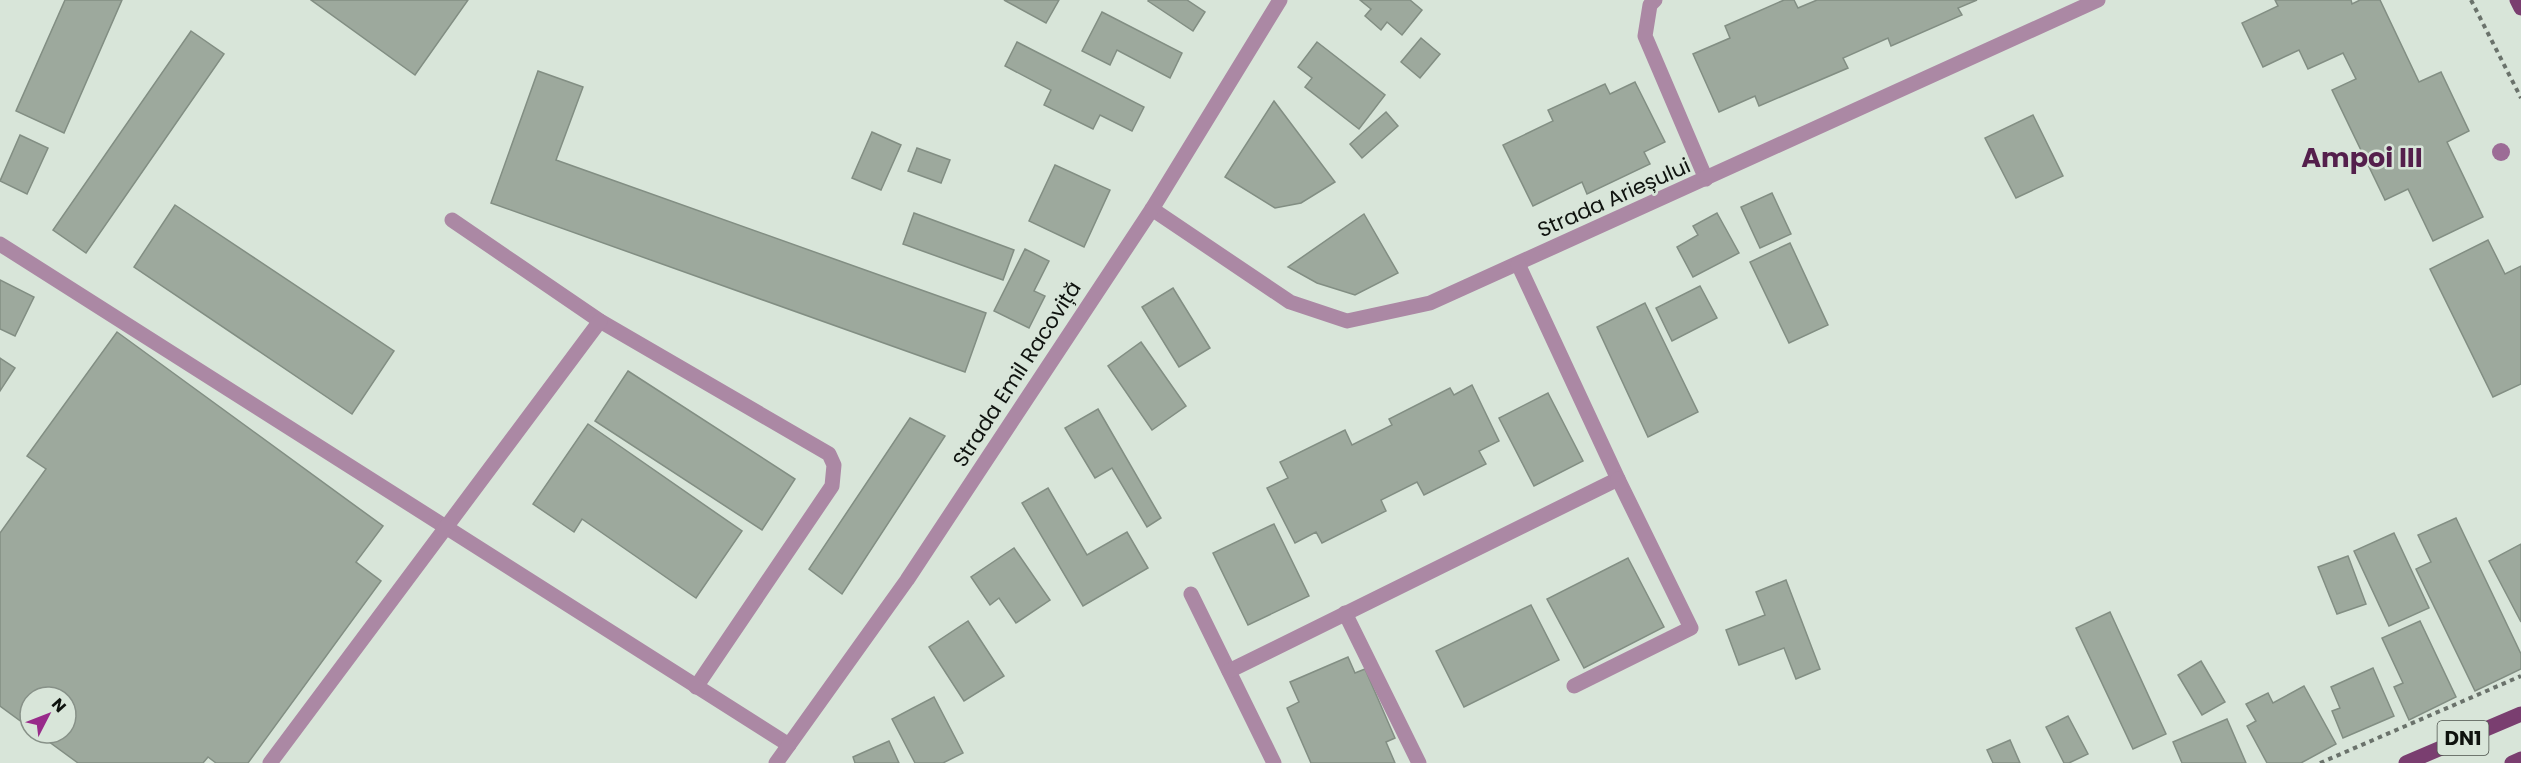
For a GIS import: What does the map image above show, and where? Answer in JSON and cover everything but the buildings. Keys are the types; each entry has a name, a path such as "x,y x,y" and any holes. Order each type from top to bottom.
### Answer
{"main road":[{"path":"2517,0 2521,8"},
{"name":"DN1","path":"2406,763 2521,714"},
{"name":"DN1","path":"2512,763 2521,759"}],"street":[{"name":"Strada Emil Racoviță","path":"776,763 907,580 1152,209 1280,0"},
{"path":"1655,0 1650,5 1645,36 1706,179"},
{"name":"Strada Arieșului","path":"1152,209 1290,302 1347,321 1430,303 2098,0"},
{"path":"452,220 600,321 829,453 834,465 832,486 696,687"},
{"path":"0,244 789,745"},
{"path":"1518,264 1618,479 1691,628 1574,686"},
{"path":"270,763 600,321"},
{"path":"1229,671 1618,479"},
{"path":"1191,594 1274,763"},
{"path":"1345,613 1419,763"}],"path":[{"path":"2471,0 2521,99"},
{"path":"2320,763 2521,676"}],"district":[{"name":"Ampoi III","path":"2362,158"}]}
